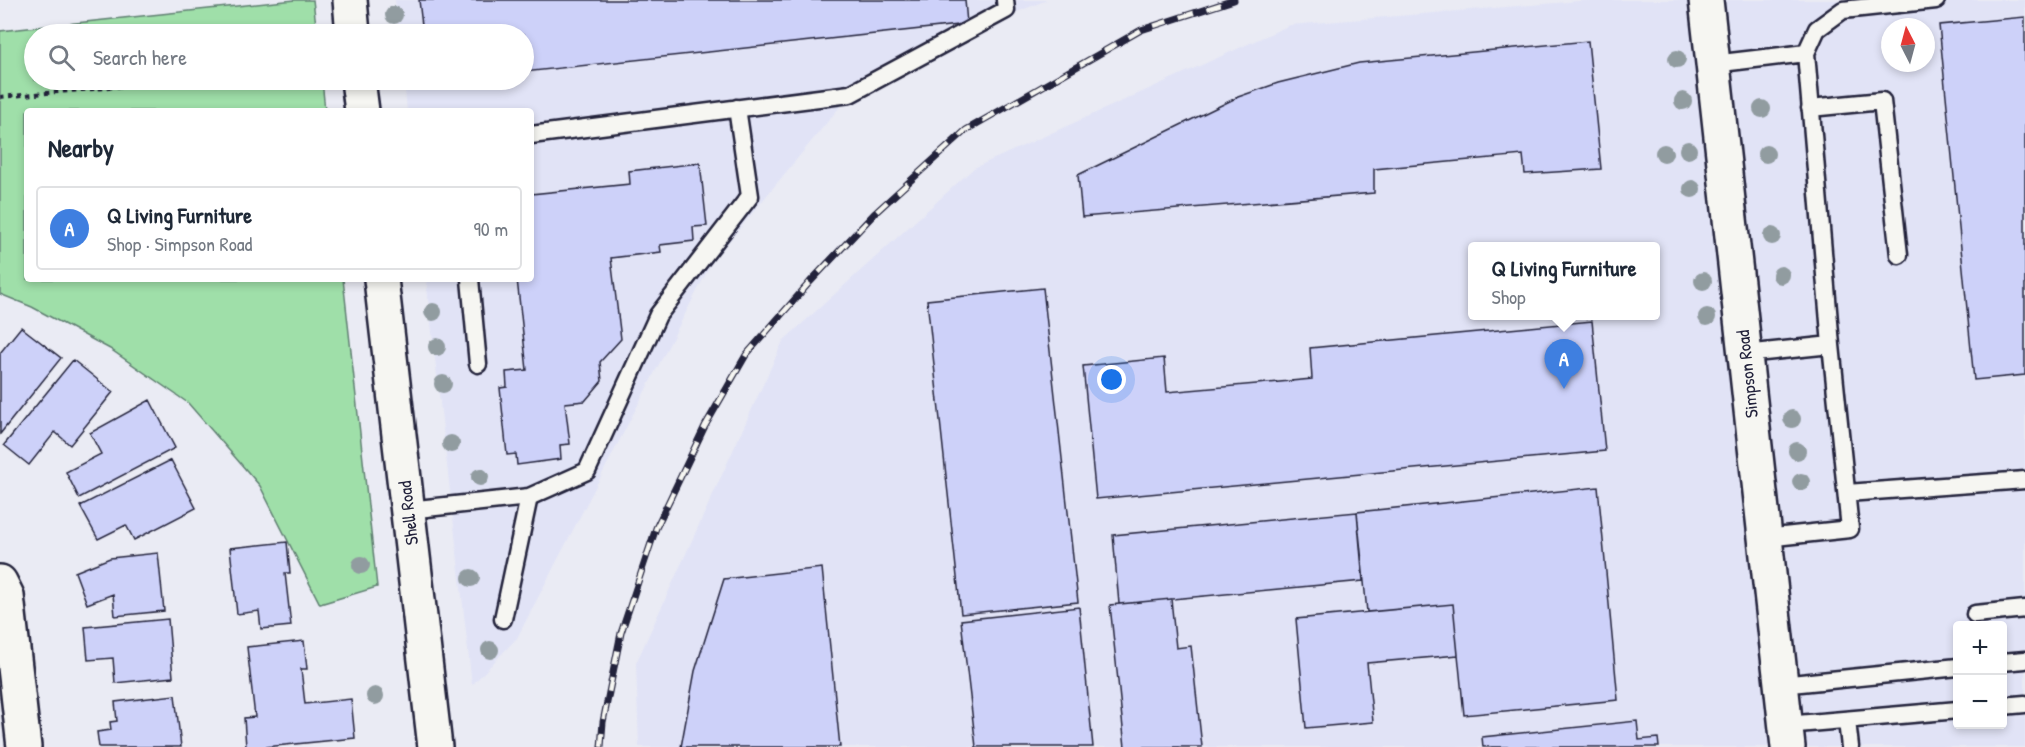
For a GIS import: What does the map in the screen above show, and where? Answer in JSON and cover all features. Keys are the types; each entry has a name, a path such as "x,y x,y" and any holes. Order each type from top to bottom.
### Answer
{"street":[{"path":"350,0 352,24"},
{"name":"Simpson Road","path":"1706,0 1787,736"},
{"path":"359,90 362,108"},
{"name":"Shell Road","path":"381,282 435,747"},
{"path":"0,582 7,596 24,747"}],"lane":[{"path":"534,135 850,93 1006,10 1005,0"},
{"path":"1765,538 1850,529 1831,345 1806,53 1817,29 1843,10 1936,0"},
{"path":"1713,64 1806,53"},
{"path":"1810,108 1882,101 1899,255"},
{"path":"408,510 529,497 586,471 658,315 750,196 737,108"},
{"path":"470,282 478,364"},
{"path":"1745,354 1831,345"},
{"path":"1847,494 2025,480"},
{"path":"502,619 529,497"},
{"path":"1975,614 2025,609"},
{"path":"2007,662 2025,660"},
{"path":"1781,685 1953,668"},
{"path":"2007,706 2025,704"},
{"path":"1787,736 1847,721 1953,710"},
{"path":"1847,721 1850,747"}],"path":[{"path":"0,98 88,90"}],"shaded area":[{"path":"395,0 1047,0 1017,12 843,103 712,262 517,638 472,685 426,282 534,282 534,108 407,108 405,90 534,90 534,24 398,24"},
{"path":"1591,0 2025,0 2025,747 639,747 636,663 783,341 974,168 1290,25"}],"green space":[{"path":"313,0 316,24 67,24"},
{"path":"24,28 24,90 323,90 325,108 24,108 24,282 343,282 377,587 320,604 260,486 188,403 110,349 32,307 0,294 0,31"}],"building":[{"path":"419,0 965,0 967,24 534,71 534,24 422,24"},
{"path":"2025,17 2025,375 1974,380 1939,25"},
{"path":"1588,41 1601,169 1525,174 1523,155 1374,169 1374,193 1082,217 1078,175 1238,97 1278,83 1359,63"},
{"path":"700,163 707,226 693,227 694,241 660,245 661,252 611,258 621,339 600,362 602,381 585,401 565,403 570,444 560,445 561,459 517,465 516,454 507,455 500,388 507,387 506,372 527,370 517,282 534,282 534,194 630,184 629,171"},
{"path":"1043,288 1078,602 961,614 927,300"},
{"path":"1592,321 1605,451 1096,499 1083,366 1164,358 1167,392 1312,379 1310,348"},
{"path":"21,327 61,358 0,434 0,353"},
{"path":"73,360 113,392 70,445 55,432 29,465 4,445"},
{"path":"150,400 175,448 79,498 66,472 101,454 90,433"},
{"path":"171,460 196,508 134,540 126,525 98,539 80,506"},
{"path":"1598,487 1618,700 1464,715 1453,604 1367,612 1357,512"},
{"path":"1357,512 1363,581 1119,604 1113,535"},
{"path":"287,542 290,573 285,573 291,626 261,629 259,611 237,614 230,548"},
{"path":"158,553 164,611 115,616 113,594 87,604 75,572 110,558"},
{"path":"822,568 840,747 681,747 695,671 724,579"},
{"path":"1171,599 1176,648 1191,646 1202,747 1125,747 1110,605"},
{"path":"1453,604 1458,655 1367,663 1373,722 1306,728 1296,619"},
{"path":"1079,607 1093,747 976,747 961,620"},
{"path":"168,619 173,677 115,683 113,658 88,660 85,627"},
{"path":"304,641 307,669 301,669 305,704 351,699 355,738 246,747 244,718 255,717 247,647"},
{"path":"175,695 181,747 99,747 97,732 111,730 110,722 117,721 115,702"},
{"path":"1637,721 1639,740 1658,738 1659,747 1483,747 1482,737"}],"railway":[{"path":"601,747 603,722 621,633 656,528 705,426 746,355 875,213 966,130 1141,30 1234,0"}],"place":[{"name":"Q Living Furniture","path":"1564,389"}]}
